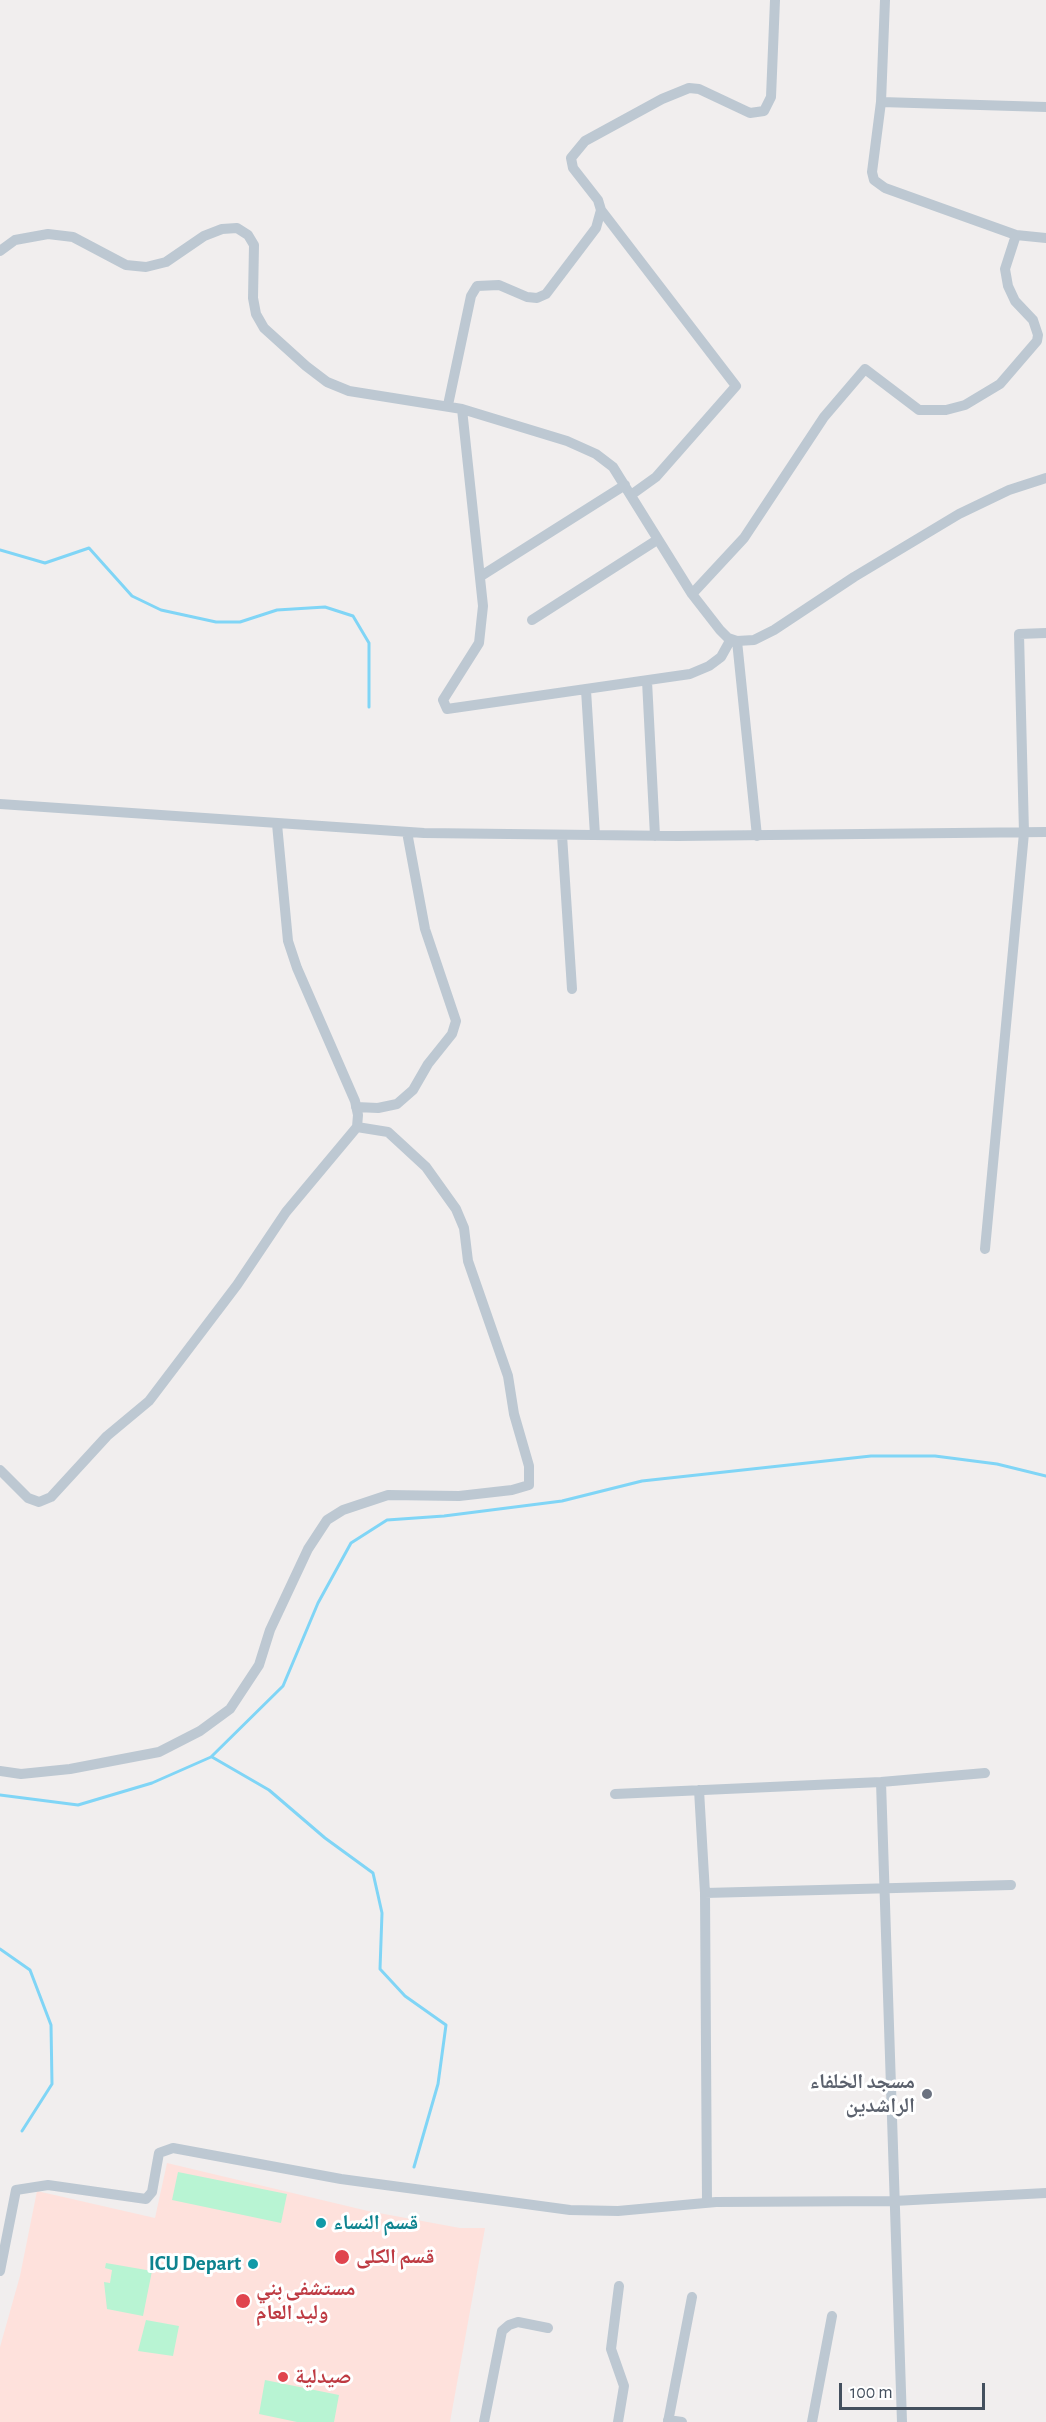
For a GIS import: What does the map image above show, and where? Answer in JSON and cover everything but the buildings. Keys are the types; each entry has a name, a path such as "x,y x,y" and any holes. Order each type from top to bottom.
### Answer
{"street":[{"path":"631,495 656,477 736,386 601,210 598,200 573,168 571,158 585,141 662,99 689,88 699,89 750,113 764,111 771,97 774,0"},
{"path":"885,0 881,102 872,172 878,184 1016,235 1046,238"},
{"path":"881,102 1046,107"},
{"path":"448,405 471,296 477,286 498,285 527,297 537,298 546,294 596,228 601,210"},
{"path":"0,251 15,240 48,234 73,237 126,265 146,267 166,262 204,236 222,229 237,228 249,235 254,245 253,298 256,314 264,328 284,348 327,382 349,391 448,405 511,422 586,450 613,467 692,594 720,630 734,640 754,640 774,630 854,576 959,514 1009,490 1046,478"},
{"path":"692,594 744,538 824,417 865,369 919,410 946,410 965,405 1000,384 1037,341 1038,335 1033,320 1015,301 1008,286 1005,269 1016,235"},
{"path":"462,409 483,606 479,643 443,700 447,709 690,674 709,666 721,657 734,640"},
{"path":"481,576 625,485"},
{"path":"532,620 657,540"},
{"path":"985,1249 1024,833 1019,634 1046,633"},
{"path":"734,640 757,836"},
{"path":"647,681 655,836"},
{"path":"586,690 595,835"},
{"path":"0,804 407,832 757,836 1046,832"},
{"path":"0,1470 28,1498 39,1502 51,1497 107,1436 149,1401 237,1285 286,1212 357,1127 356,1107 297,968 288,941 277,824"},
{"path":"356,1107 378,1108 397,1104 413,1090 452,1034 456,1021 425,929 407,832"},
{"path":"562,835 572,988"},
{"path":"0,1771 21,1774 70,1769 159,1752 200,1731 230,1709 259,1665 270,1630 308,1549 327,1520 343,1510 388,1495 459,1496 512,1490 529,1485 529,1466 514,1414 508,1376 468,1261 464,1228 456,1209 426,1167 388,1132 357,1127"},
{"path":"615,1794 881,1782 985,1773"},
{"path":"881,1782 902,2422"},
{"path":"699,1790 705,1893 707,2202"},
{"path":"705,1893 1011,1885"},
{"path":"0,2271 16,2190 48,2185 146,2199 152,2192 159,2153 173,2148 341,2179 570,2210 618,2211 707,2202 894,2201 1046,2193"},
{"path":"618,2422 624,2386 611,2349 619,2286"},
{"path":"682,2422 668,2421 692,2297"},
{"path":"812,2422 832,2316"},
{"path":"484,2422 502,2331 508,2325 518,2322 548,2328"}],"shaded area":[{"name":"مستشفى بني وليد العام","path":"167,2163 368,2211 460,2228 485,2228 450,2422 0,2422 0,2347 20,2276 37,2191 155,2218"}],"green space":[{"path":"178,2172 287,2194 281,2223 172,2200"},
{"path":"106,2263 152,2271 143,2316 107,2309 104,2282 110,2283 112,2270 105,2268"},
{"path":"146,2320 179,2326 173,2356 138,2351"},
{"path":"265,2380 339,2395 334,2422 297,2422 259,2414"}],"waterway":[{"path":"0,550 45,563 89,548 132,596 161,610 216,622 240,622 277,610 325,607 353,616 369,643 369,707"},
{"path":"0,1795 78,1805 152,1783 211,1757 283,1686 318,1603 351,1543 387,1520 444,1516 562,1501 642,1481 871,1456 935,1456 997,1464 1046,1476"},
{"path":"212,1757 269,1790 325,1838 373,1873 382,1913 380,1969 405,1996 446,2025 438,2084 414,2167"},
{"path":"0,1949 30,1970 51,2025 52,2084 22,2131"}],"place":[{"name":"مسجد الخلفاء الراشدين","path":"927,2094"},
{"name":"قسم النساء","path":"321,2223"},
{"name":"قسم الكلى","path":"342,2257"},
{"name":"ICU Depart","path":"253,2264"},
{"name":"مستشفى بني وليد العام","path":"243,2301"},
{"name":"صيدلية","path":"283,2377"}]}
